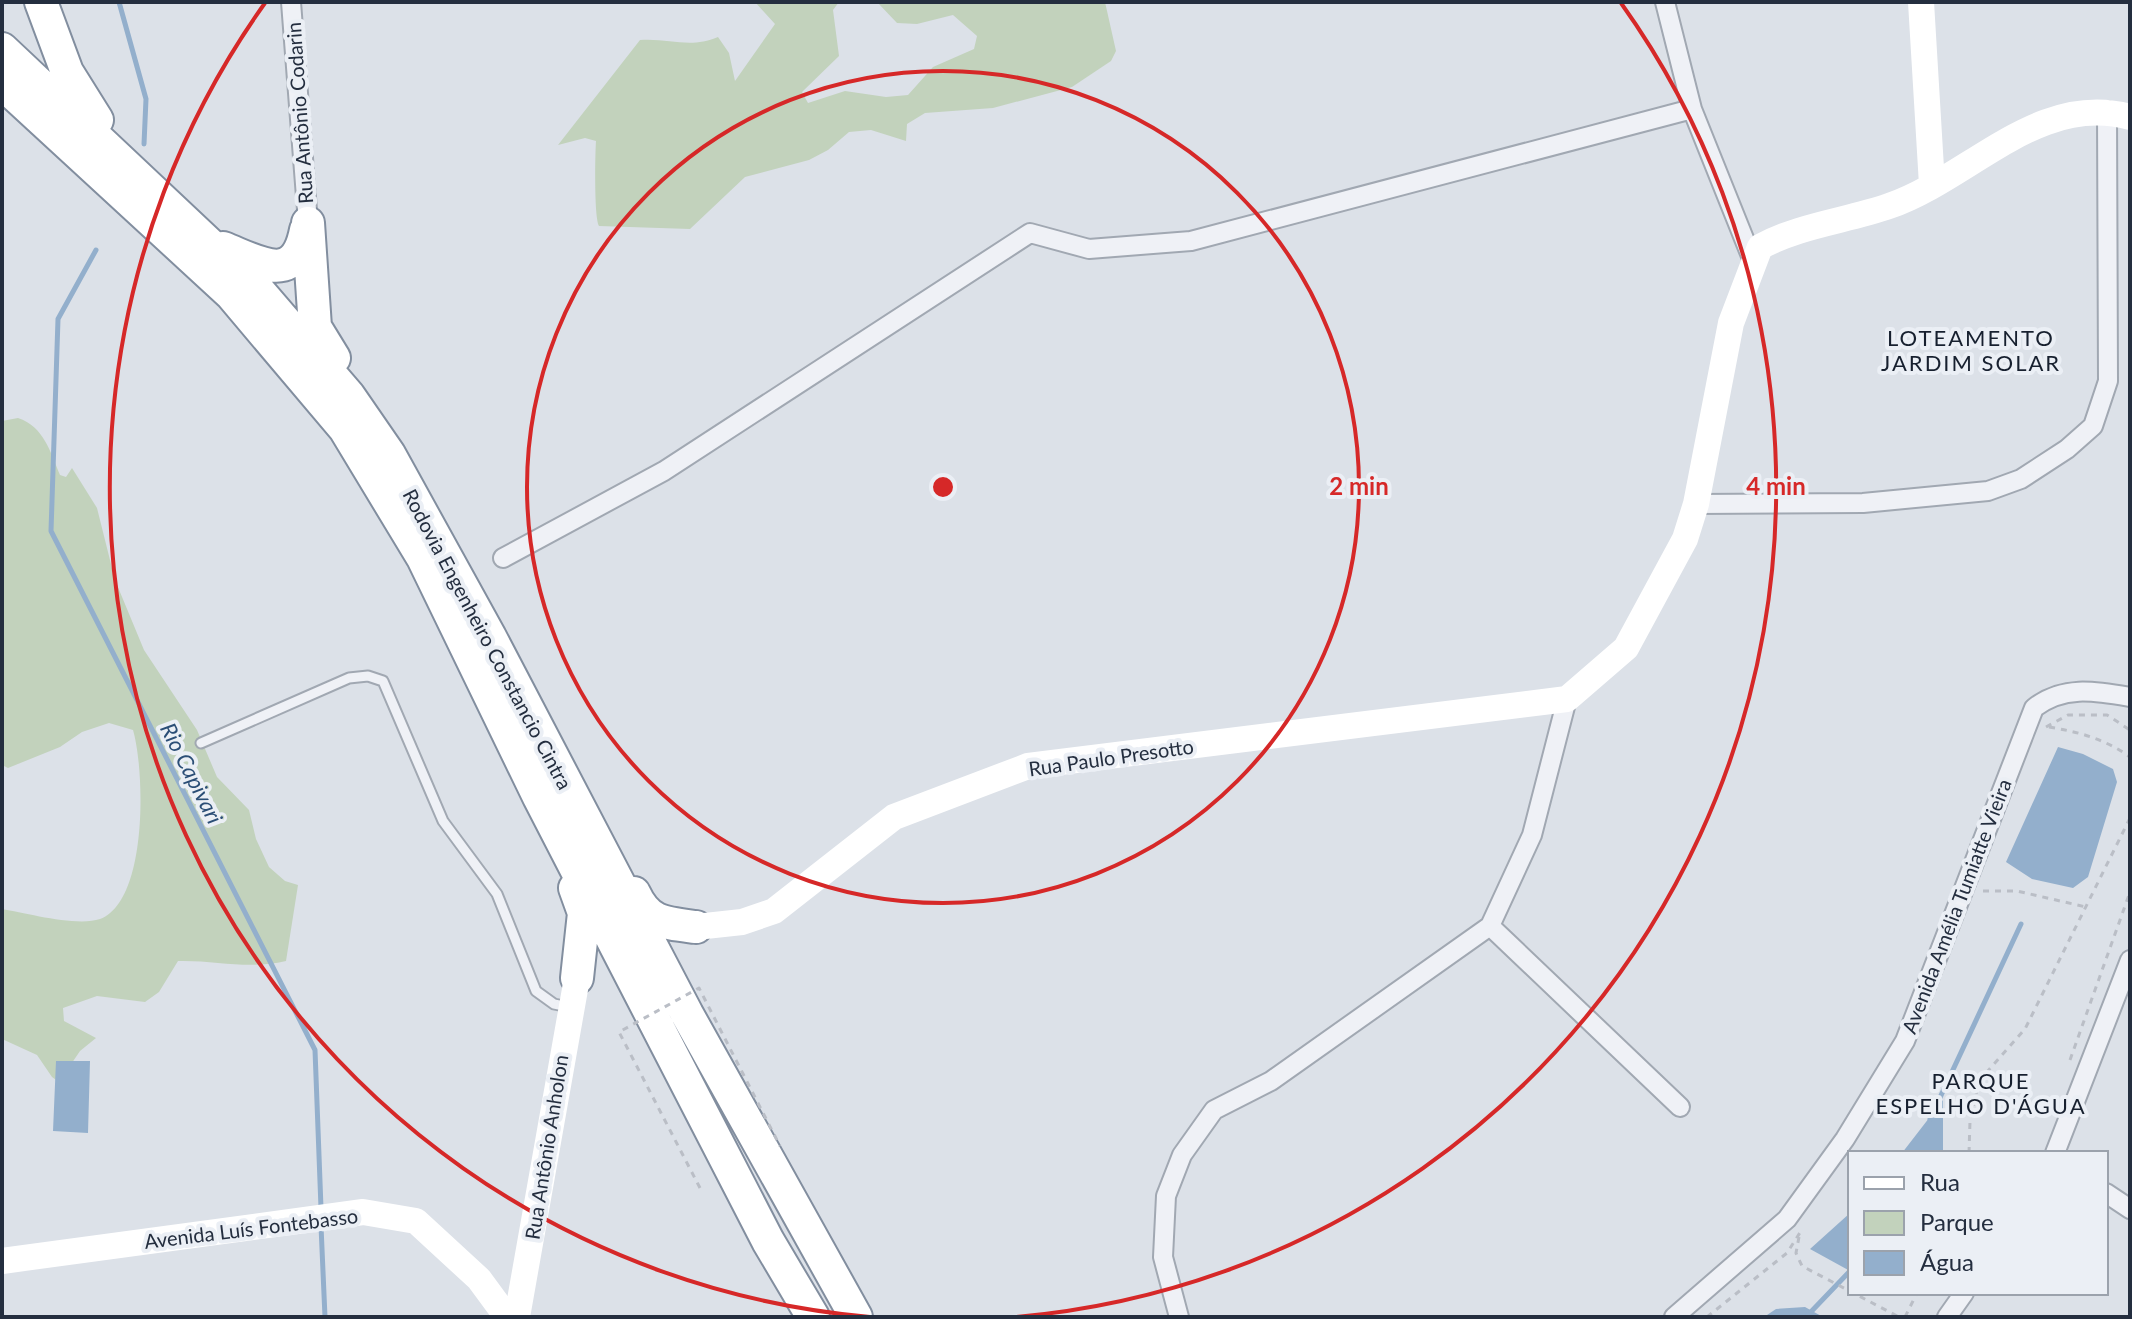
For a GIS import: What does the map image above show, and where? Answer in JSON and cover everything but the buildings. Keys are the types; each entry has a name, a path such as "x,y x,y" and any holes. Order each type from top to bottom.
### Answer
{"highway":[{"path":"41,2 67,72 132,168"},
{"name":"Rodovia Engenheiro Constancio Cintra","path":"2,49 132,168 257,289 349,396 389,454 490,637 578,809 768,1241 813,1317"},
{"name":"Rodovia Engenheiro Constancio Cintra","path":"2,83 231,294 345,429 423,558 539,797 856,1317"},
{"path":"211,243 266,266 289,264 301,254 308,223"},
{"path":"308,223 315,327 389,454"},
{"path":"539,797 584,913 573,993"},
{"path":"578,809 629,882 643,912 665,923 696,927"},
{"path":"673,1021 656,941 664,931 696,927"},
{"path":"573,993 591,953 599,949 673,1021"}],"street":[{"name":"Rua Antônio Codarin","path":"291,2 308,223"},
{"path":"1665,2 1692,109 1753,261"},
{"path":"1921,2 1932,185"},
{"path":"503,558 664,471 1030,233 1089,249 1191,241 1692,109"},
{"path":"1179,1317 1163,1257 1166,1196 1182,1155 1214,1110 1271,1081 1490,926 1532,835 1567,699 1626,648 1685,539 1696,504 1731,323 1760,247 1783,234 1891,205 2047,121 2068,114 2118,114 2108,381 2093,426 2067,449 2021,479 1988,491 1863,503 1696,504"},
{"name":"Avenida Amélia Tumiatte Vieira","path":"1674,1317 1787,1219 1845,1139 1905,1041 2034,708 2051,694 2085,690 2130,697"},
{"name":"Rua Paulo Presotto","path":"696,927 742,922 774,911 894,817 1028,766 1567,699"},
{"path":"1490,926 1680,1107"},
{"path":"2056,1151 2130,960"},
{"name":"Rua Antônio Anholon","path":"517,1317 573,993"},
{"path":"2108,1194 2130,1209"},
{"name":"Avenida Luís Fontebasso","path":"2,1261 363,1212 416,1221 479,1279 507,1317"},
{"path":"1947,1317 1963,1295"}],"lane":[{"path":"201,743 349,678 368,676 383,681 443,821 497,894 536,991 554,1004 573,993"}],"path":[{"path":"2041,740 2046,726 2068,715 2107,715 2130,730"},
{"path":"2046,726 2083,733 2113,745 2130,757"},
{"path":"1969,1151 1970,1121 1979,1081 2025,1029 2130,818"},
{"path":"1987,877 1982,891 2017,891 2086,907"},
{"path":"2068,1068 2130,892"},
{"path":"700,1188 619,1032 699,988 780,1146"},
{"path":"1799,1234 1796,1253 1802,1266 1848,1290"},
{"path":"1707,1317 1787,1253"},
{"path":"1857,1295 1899,1317"},
{"path":"1905,1317 1916,1295"}],"green space":[{"path":"755,2 839,2 833,10 839,56 802,92 808,103 845,91 886,97 908,95 933,67 974,49 977,36 953,15 917,24 897,23 877,2 1105,2 1116,51 1111,61 1072,87 993,108 925,113 907,124 906,141 871,130 849,132 828,150 809,160 745,177 690,229 599,226 596,141 585,138 558,145 640,40 689,43 718,37 729,53 735,81 775,24"},
{"path":"18,418 40,434 60,475 66,477 72,468 97,508 115,580 144,650 197,730 217,777 249,810 256,839 269,867 285,881 298,885 286,961 245,965 178,961 159,992 145,1002 97,996 63,1008 64,1021 96,1038 80,1051 59,1082 37,1055 2,1039 2,909 90,921 100,919 116,907 127,888 135,862 140,774 133,730 109,723 82,732 60,747 8,768 2,765 2,421"}],"water":[{"path":"2058,747 2083,754 2113,769 2117,782 2088,877 2073,888 2032,879 2006,862"},
{"path":"56,1061 90,1061 88,1133 53,1131"},
{"path":"1943,1100 1943,1151 1904,1151"},
{"path":"1848,1215 1848,1270 1810,1249"},
{"path":"1805,1307 1823,1317 1764,1317 1776,1309"}],"waterway":[{"name":"Rio Capivari","path":"119,2 146,99 144,144"},
{"name":"Rio Capivari","path":"96,250 58,319 51,531 315,1050 321,1208"},
{"path":"1930,1119 2021,924"},
{"name":"Rio Capivari","path":"321,1226 325,1317"},
{"path":"1806,1317 1848,1273"}],"district":[{"name":"LOTEAMENTO JARDIM SOLAR","path":"1971,350"},
{"name":"PARQUE ESPELHO D'ÁGUA","path":"1981,1092"}]}
